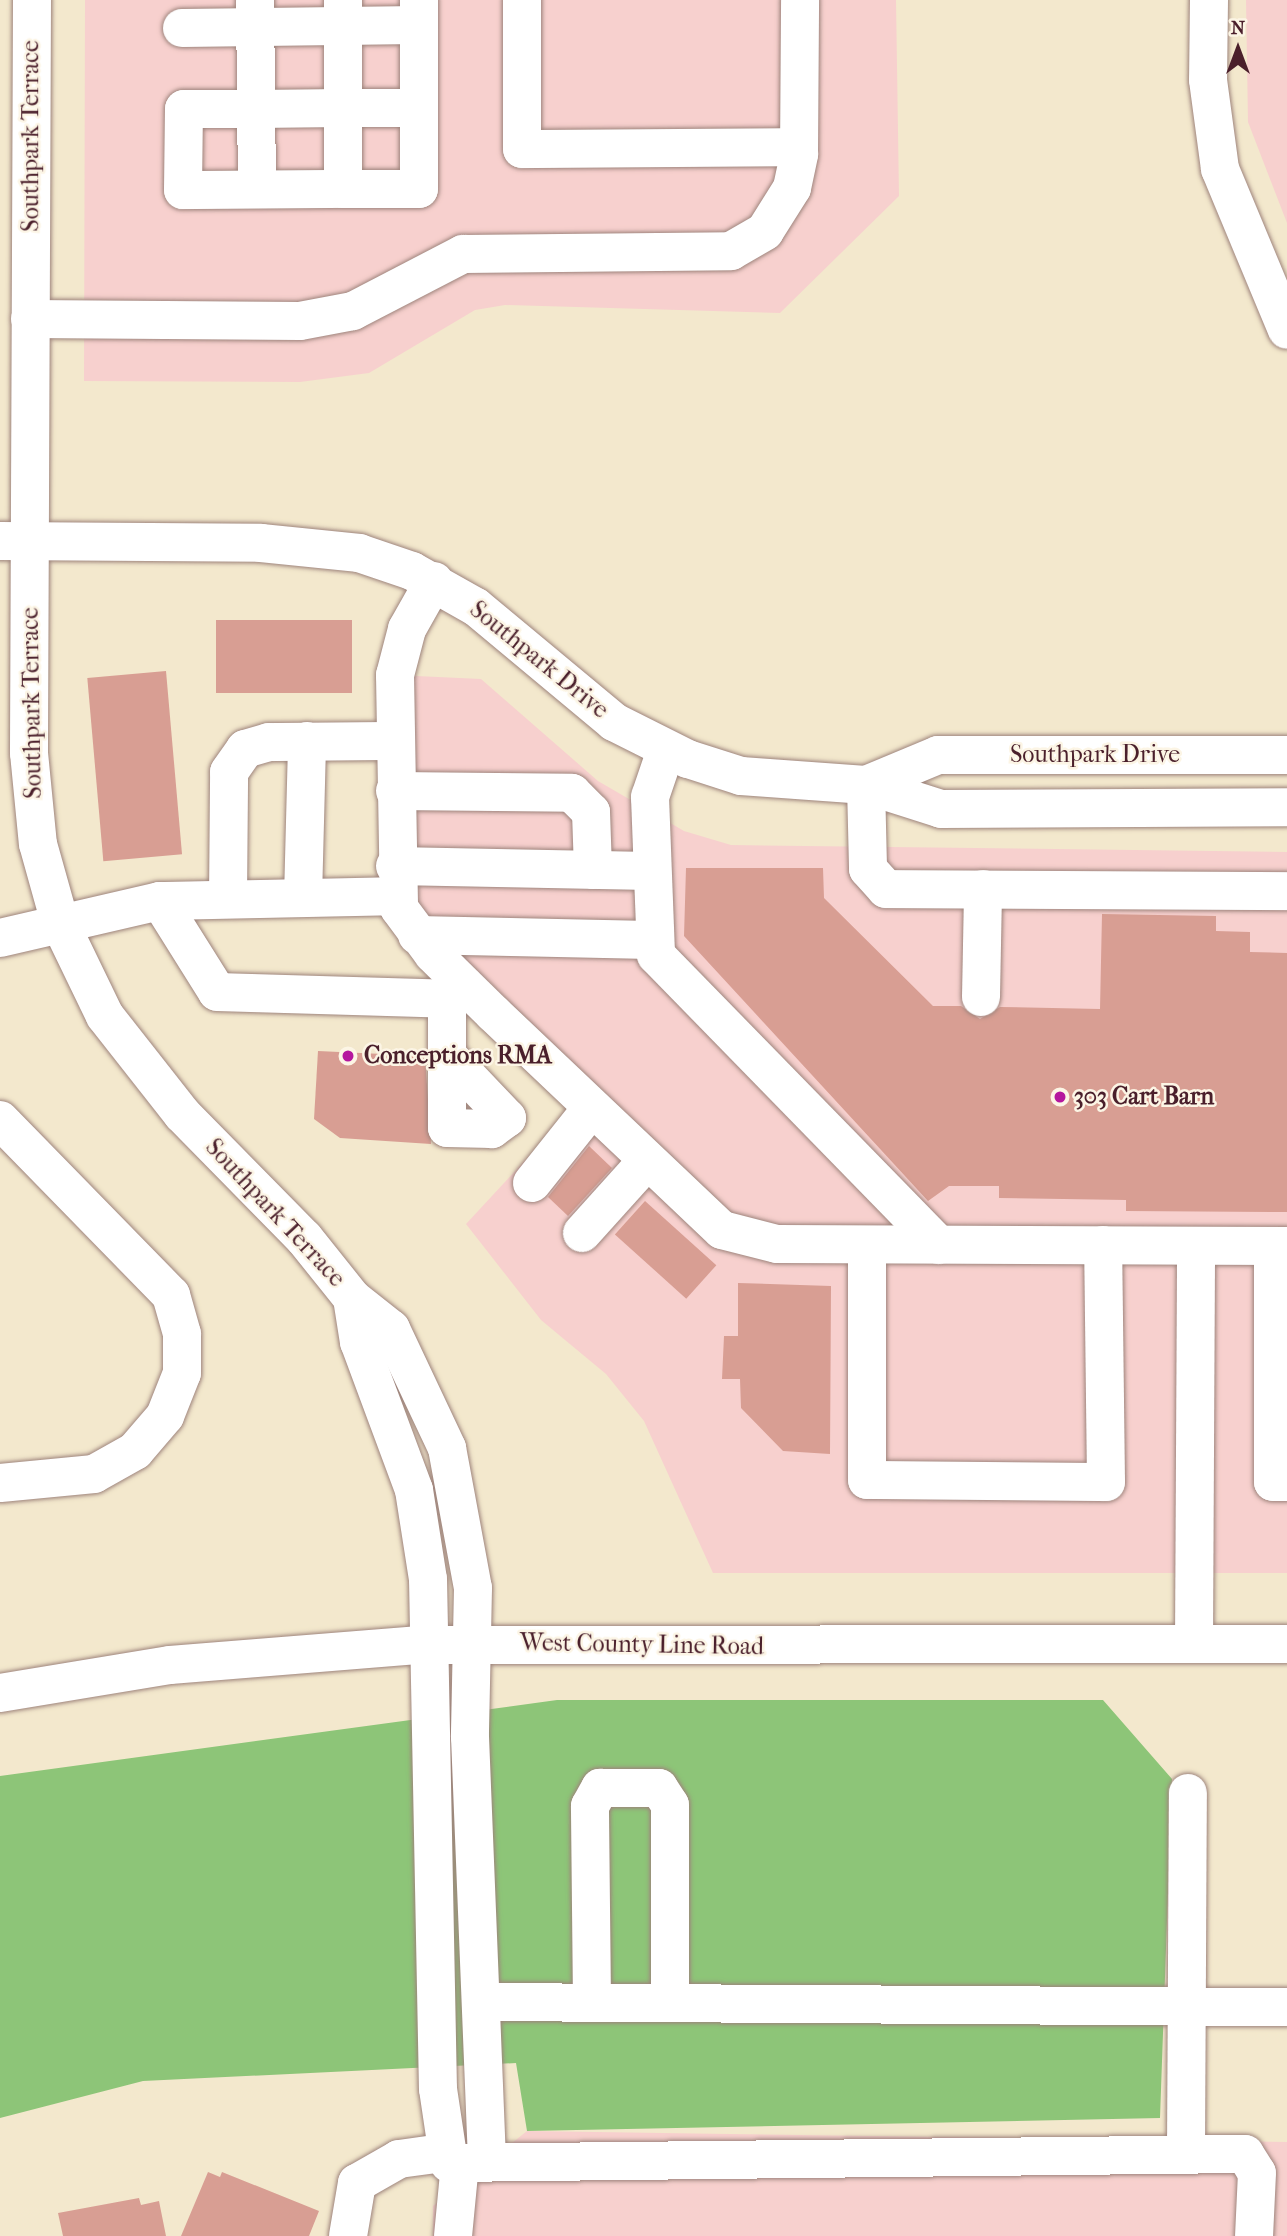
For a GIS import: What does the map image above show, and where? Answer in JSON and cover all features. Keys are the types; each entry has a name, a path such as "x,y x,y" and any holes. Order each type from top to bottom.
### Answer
{"street":[{"name":"Southpark Terrace","path":"32,0 30,319 15,541 32,799 60,923 105,1016 151,1079 304,1238 352,1298 391,1329 406,1351 438,1422 463,1509 473,1643 470,1737 481,2002 463,2159"},
{"path":"522,0 522,149 799,147"},
{"path":"30,319 300,321 353,311 447,260 480,252 731,251 765,231 783,211 799,147 800,0"},
{"path":"1209,0 1208,80 1220,169 1287,330"},
{"path":"343,13 343,189"},
{"path":"182,28 255,14 419,13 419,108 419,189 183,190 184,109 419,108"},
{"path":"255,14 257,189"},
{"name":"Southpark Drive","path":"15,541 306,545 359,553 434,581 501,625 589,706 666,750 741,776 866,785 941,809 1287,807"},
{"path":"434,581 398,657 395,881 416,935 456,993 646,1162 736,1236 776,1244 1280,1246 1273,1482 1287,1482"},
{"path":"228,899 229,772 245,750 307,741 395,741"},
{"path":"303,898 307,741"},
{"path":"666,750 650,797 651,940 669,972 939,1245"},
{"name":"Southpark Drive","path":"866,785 939,755 1287,755"},
{"path":"866,785 868,869 886,889 1287,891"},
{"path":"395,791 572,793 592,812 593,870"},
{"path":"0,938 160,901 303,898 395,881 593,870 650,871"},
{"path":"981,997 983,889"},
{"path":"160,901 218,992 456,993"},
{"path":"416,935 651,940"},
{"path":"447,1055 456,993"},
{"path":"532,1183 590,1110"},
{"path":"0,1120 171,1295 182,1334 182,1373 165,1416 135,1451 94,1474 0,1483"},
{"path":"582,1233 646,1162"},
{"path":"867,1245 867,1480 1106,1482 1103,1245"},
{"path":"1194,1643 1196,1246"},
{"name":"Southpark Terrace","path":"352,1298 359,1342 414,1490 433,1644 428,1710 463,2159"},
{"name":"West County Line Road","path":"0,1693 170,1665 433,1644 1287,1644"},
{"path":"592,2003 590,1806 600,1788 659,1787 670,1805 670,2003"},
{"path":"1186,2152 1189,2006 1188,1793"},
{"path":"481,2002 1287,2007"},
{"path":"348,2236 357,2183 399,2159 1186,2152 1245,2154 1253,2163 1254,2236"},
{"path":"453,2236 463,2159"}],"shaded area":[{"path":"85,0 896,0 899,196 780,313 505,305 475,310 369,373 300,382 84,381"},
{"path":"1246,0 1287,0 1287,223 1248,122"},
{"path":"395,675 481,679 598,781 684,831 731,845 1287,852 1287,1573 713,1573 644,1421 606,1374 541,1320 466,1224 580,1101 417,935"},
{"path":"527,2131 1287,2142 1287,2236 433,2236 433,2206"}],"green space":[{"path":"557,1700 1103,1700 1172,1779 1160,2118 527,2131 516,2063 143,2081 0,2118 0,1776"}],"building":[{"path":"216,620 352,620 352,693 216,693"},
{"path":"166,671 182,854 103,861 87,678"},
{"name":"303 Cart Barn","path":"686,868 823,868 824,898 933,1006 961,1006 980,1019 1000,1007 1100,1009 1102,914 1216,916 1216,931 1250,932 1250,952 1287,953 1287,1212 1126,1211 1126,1200 999,1198 999,1186 949,1186 928,1201 684,936"},
{"path":"318,1051 425,1056 431,1144 340,1138 314,1119"},
{"path":"589,1146 612,1168 568,1216 548,1197"},
{"path":"645,1201 716,1265 686,1299 615,1234"},
{"path":"738,1283 831,1286 830,1454 783,1451 741,1408 740,1379 722,1379 724,1336 738,1336"},
{"path":"208,2172 220,2177 222,2172 319,2211 309,2236 181,2236"},
{"path":"139,2198 141,2205 159,2201 166,2236 63,2236 58,2213"}],"place":[{"name":"Conceptions RMA","path":"348,1056"},
{"name":"303 Cart Barn","path":"1060,1097"}]}
